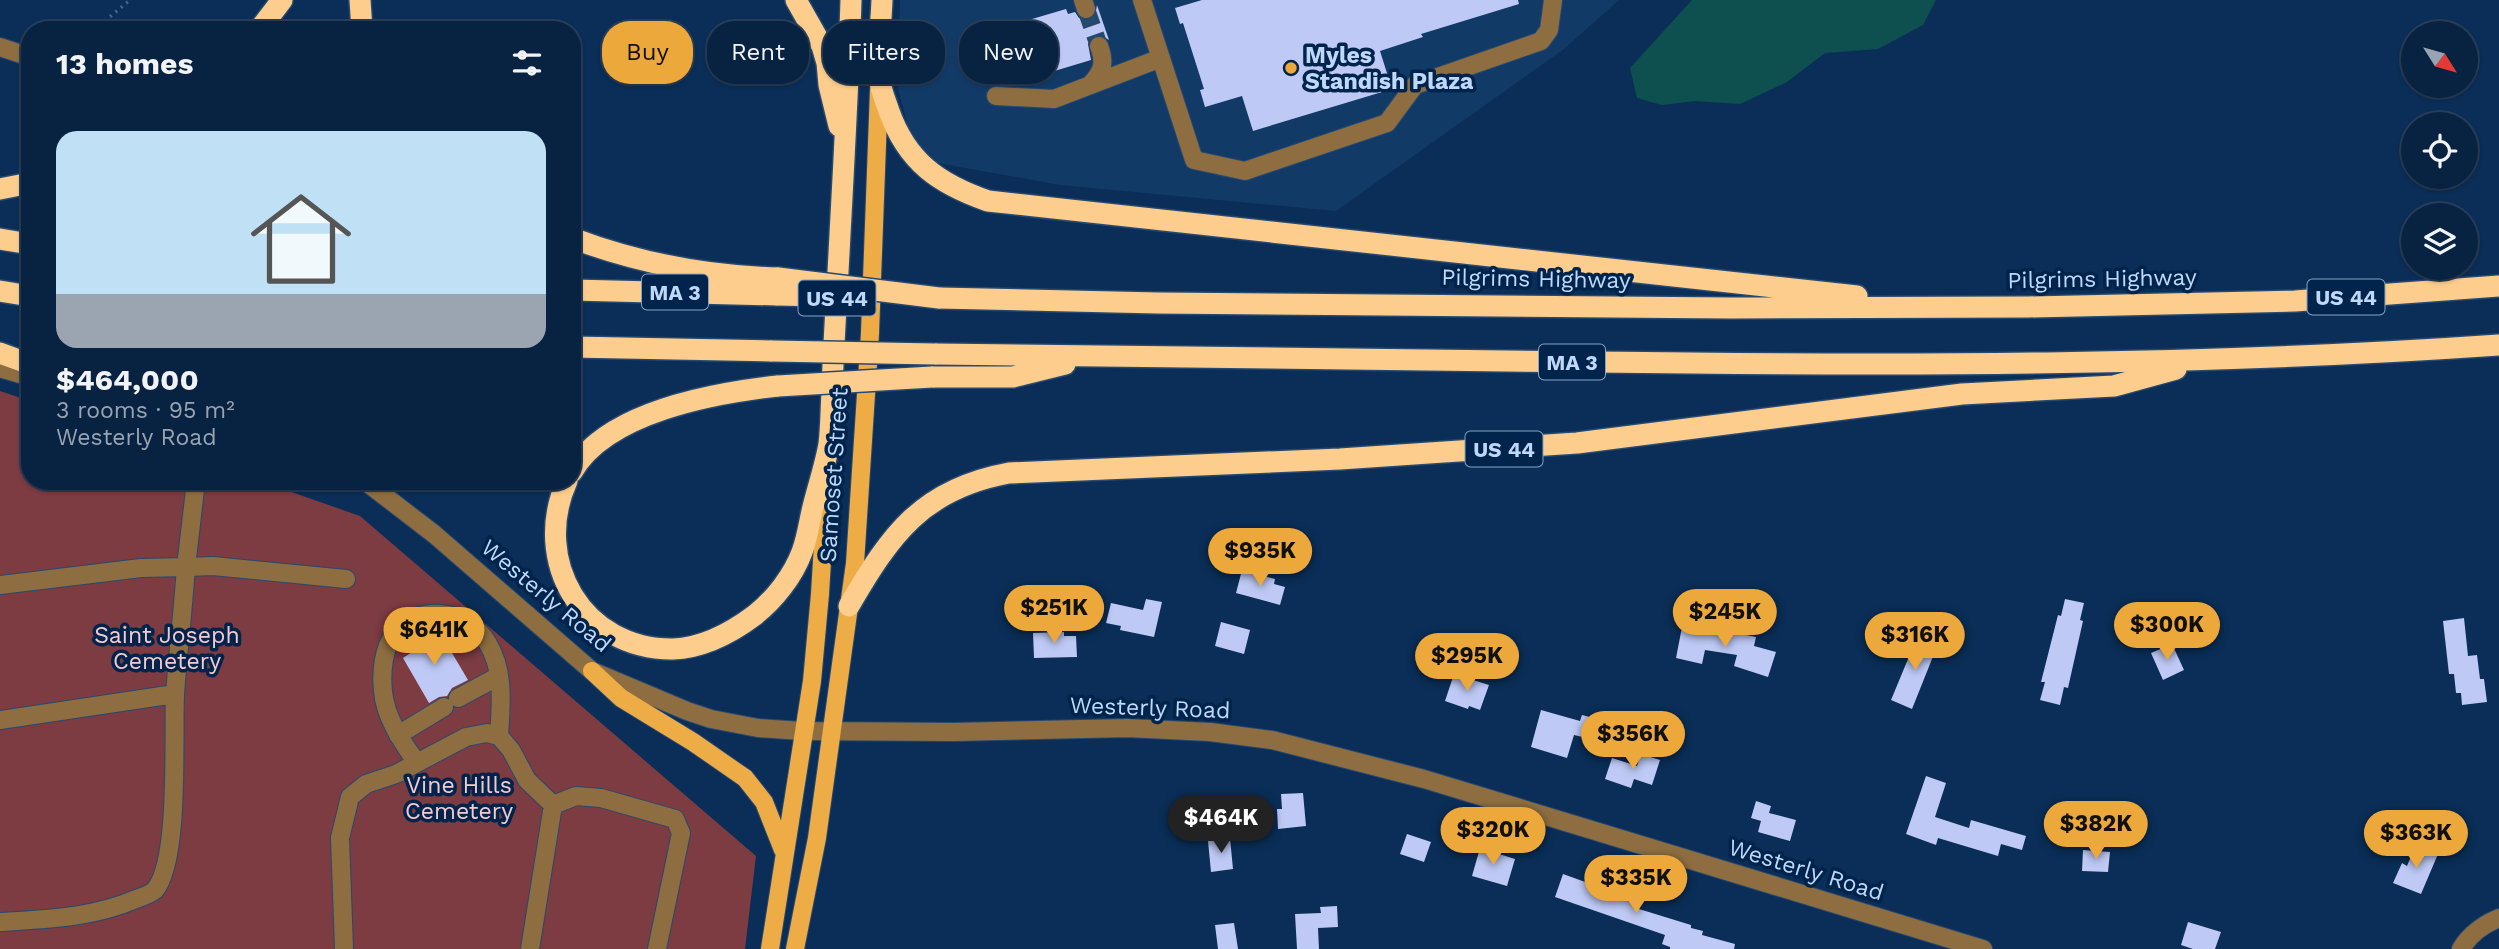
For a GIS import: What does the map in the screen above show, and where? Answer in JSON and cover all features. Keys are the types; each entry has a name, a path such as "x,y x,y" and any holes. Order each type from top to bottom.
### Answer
{"highway":[{"path":"266,21 282,0"},
{"path":"360,0 361,21"},
{"name":"US 44","path":"796,0 822,46 844,152"},
{"name":"Samoset Street","path":"829,443 851,0"},
{"name":"Samoset Street","path":"881,21 882,0"},
{"path":"881,84 895,128 917,161 938,179 962,192 988,201 1967,307"},
{"path":"0,189 21,185"},
{"path":"0,239 21,242"},
{"name":"US 44","path":"581,241 632,258 778,287"},
{"name":"Pilgrims Highway","path":"778,287 939,298 1166,303 1731,308 1967,307 2295,300 2499,286"},
{"name":"MA 3","path":"581,290 778,287"},
{"path":"0,291 21,294"},
{"name":"US 44","path":"849,606 881,553 920,511 958,487 980,478 1009,473 1340,459 1577,443 1949,395 2114,386 2209,360 2499,345"},
{"name":"MA 3","path":"581,347 1095,357 1800,364 2022,365 2209,360"},
{"path":"0,353 21,361"},
{"path":"581,461 606,438 647,416 712,396 778,386 932,377 1013,376 1095,357"},
{"path":"563,490 556,515 555,549 565,582 587,614 605,629 623,638 673,649 693,646 716,639 740,626 762,609 783,587 802,553 829,443"}],"main road":[{"name":"Samoset Street","path":"795,949 817,838 860,512 880,84"},
{"name":"Samoset Street","path":"770,949 811,681 820,594 829,443"},
{"path":"592,671 621,698 745,778 764,802 785,855"}],"street":[{"path":"1142,0 1194,160 1245,171 1387,123 1415,85 1541,41 1549,30 1553,0"},
{"path":"1090,85 1100,74 1104,64 1098,46"},
{"path":"0,47 21,54"},
{"path":"996,96 1054,99 1161,58"},
{"path":"0,368 21,374"},
{"path":"0,922 78,917 117,907 153,892 160,881 171,832 175,694 195,490"},
{"name":"Westerly Road","path":"377,490 434,534 592,671 711,719 758,728 802,731 955,732 1127,727 1196,731 1272,740 1435,782 1983,949"},
{"path":"0,585 141,568 213,566 346,579"},
{"path":"417,763 398,735 383,693 383,667 395,634 419,614 456,616 471,625 486,641 502,689 499,736"},
{"path":"398,735 499,677"},
{"path":"0,720 175,694"},
{"path":"344,949 340,838 350,797 366,784 396,774 466,737 487,733 499,736 511,750 527,780 554,805"},
{"path":"554,805 576,796 601,798 675,819 681,833 657,949"},
{"path":"530,949 554,805"},
{"path":"2461,949 2466,940 2479,929 2499,918"}],"path":[{"path":"105,21 130,0"}],"shaded area":[{"name":"Myles Standish Plaza","path":"900,0 1619,0 1564,49 1336,211 1060,185 932,162 909,130 898,84 945,84 945,21 900,21"},
{"path":"1692,0 1936,0 1923,25 1878,49 1825,53 1787,82 1740,104 1695,101 1662,105 1637,98 1630,68"}],"green space":[{"path":"0,391 21,398 21,490 286,490 360,516 756,856 745,949 0,949"}],"building":[{"name":"Myles Standish Plaza","path":"1202,0 1518,0 1519,4 1421,34 1423,37 1380,51 1392,89 1253,131 1242,96 1205,107 1200,90 1204,89 1183,23 1180,24 1175,8"},
{"path":"1097,5 1109,40 1101,35 1091,38 1088,44 1091,60 1058,70 1058,21 1025,21 1066,9 1068,14 1075,12 1079,18 1089,20 1095,16"},
{"path":"1242,570 1275,579 1274,584 1285,587 1280,605 1236,593"},
{"path":"1146,599 1162,602 1154,637 1120,630 1121,626 1106,623 1111,603 1143,610"},
{"path":"2065,599 2084,603 2080,620 2083,621 2068,688 2064,687 2060,705 2040,700 2045,682 2041,682 2058,615 2061,616"},
{"path":"2464,618 2468,656 2477,655 2487,702 2462,705 2461,693 2456,693 2454,674 2449,674 2443,621"},
{"path":"1221,622 1250,630 1244,654 1215,646"},
{"path":"1704,626 1756,637 1754,646 1776,652 1768,677 1734,666 1737,655 1705,650 1702,664 1676,658 1682,627 1703,632"},
{"path":"419,629 428,644 442,636 468,680 452,688 447,696 429,703 403,658 415,650 407,637"},
{"path":"1064,632 1064,636 1076,636 1077,657 1034,658 1033,633"},
{"path":"1918,635 1938,644 1912,709 1891,700"},
{"path":"2172,644 2184,670 2163,680 2151,653"},
{"path":"1454,674 1489,685 1480,710 1445,701"},
{"path":"1541,710 1580,721 1582,715 1601,720 1596,740 1574,735 1567,758 1531,747"},
{"path":"1641,754 1660,760 1652,785 1634,779 1631,788 1605,779 1612,758 1637,766"},
{"path":"1926,776 1946,783 1935,817 1969,828 1971,820 2026,836 2022,850 2001,844 1998,856 1938,838 1936,845 1906,834"},
{"path":"1303,793 1306,826 1278,829 1277,809 1282,809 1281,794"},
{"path":"1756,801 1771,806 1769,813 1796,820 1790,841 1758,832 1761,821 1751,818"},
{"path":"1407,834 1431,842 1424,862 1400,854"},
{"path":"1230,838 1233,869 1211,872 1208,841"},
{"path":"2416,844 2438,854 2421,894 2393,883 2402,863 2407,866"},
{"path":"1480,848 1515,859 1507,886 1472,876"},
{"path":"2083,850 2110,852 2108,872 2082,871"},
{"path":"1563,874 1641,902 1639,909 1691,925 1691,928 1703,931 1702,935 1735,944 1734,949 1670,949 1662,944 1665,935 1555,897"},
{"path":"1337,906 1338,927 1318,928 1319,949 1297,949 1295,914 1321,913 1320,907"},
{"path":"2188,922 2221,932 2215,949 2193,949 2181,945"},
{"path":"1234,923 1238,949 1218,949 1215,925"}],"tunnel":[{"path":"1086,9 1099,46"}],"place":[{"name":"Myles Standish Plaza","path":"1291,68"}],"park label":[{"name":"Saint Joseph Cemetery","path":"167,648"},
{"name":"Vine Hills Cemetery","path":"459,798"}]}
